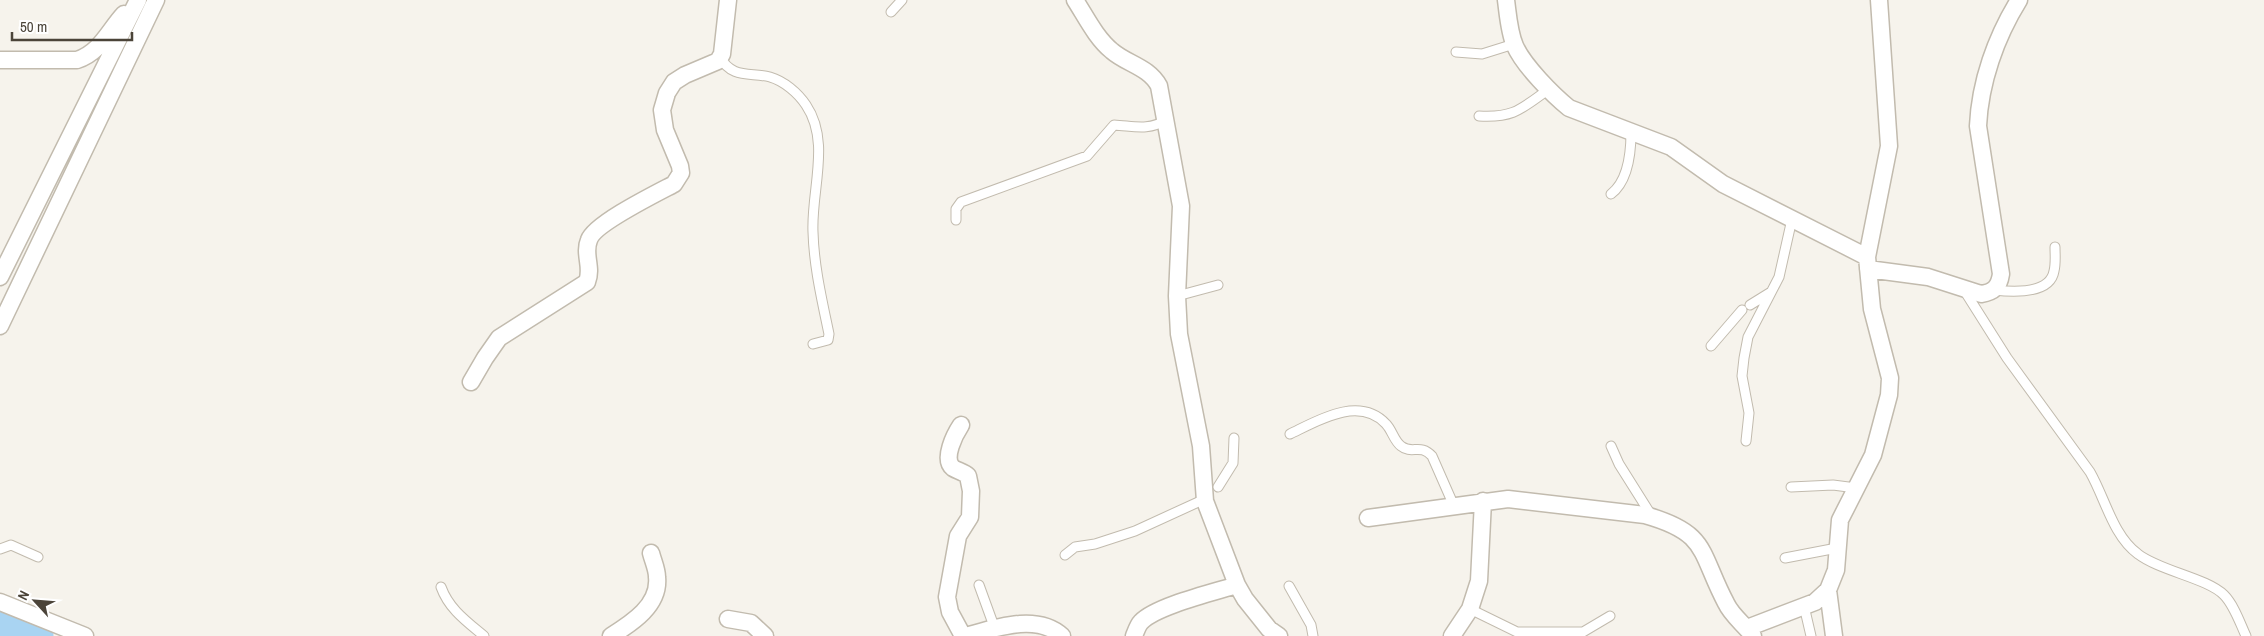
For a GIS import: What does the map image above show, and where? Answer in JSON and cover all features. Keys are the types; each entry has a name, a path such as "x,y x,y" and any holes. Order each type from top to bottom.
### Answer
{"street":[{"path":"0,60 77,60 87,57 95,51 123,14 138,0"},
{"path":"0,277 138,0"},
{"path":"0,326 156,0"},
{"path":"471,382 484,358 499,338 587,282 591,268 587,247 591,234 624,211 674,184 681,173 680,166 665,130 662,110 667,93 674,82 685,75 707,67 720,58 728,0"},
{"path":"1075,0 1105,46 1154,78 1159,86 1181,206 1177,296 1179,334 1201,446 1208,497 1237,585 1245,599 1268,629 1278,636"},
{"path":"1506,0 1514,44 1549,89 1569,108 1683,154 1723,184 1792,219 1868,263 1928,277 1982,294 1994,290 2001,274 1978,126 1979,106 1996,43 2019,0"},
{"path":"1368,518 1508,498 1527,499 1653,518 1684,530 1698,542 1706,555 1726,603 1750,632 1815,602 1828,590 1836,570 1840,520 1873,455 1889,395 1890,378 1875,323 1868,263 1881,181 1890,146 1879,0"},
{"path":"961,425 950,444 950,463 952,467 968,476 971,510 970,517 958,536 956,544 947,597 950,612 964,636 1018,624 1044,626 1062,636"},
{"path":"1452,636 1470,609 1479,581 1482,502"},
{"path":"611,636 640,615 652,603 658,577 651,553"},
{"path":"1134,636 1140,622 1148,617 1175,605 1237,585"},
{"path":"1828,590 1834,636"},
{"path":"0,602 86,636"},
{"path":"728,619 751,622 765,636"}],"lane":[{"path":"891,12 902,0"},
{"path":"1456,52 1482,54 1514,44"},
{"path":"720,58 732,71 741,75 771,77 788,85 805,104 819,134 813,230 814,259 829,334 828,340 813,344"},
{"path":"1479,116 1500,117 1510,114 1549,89"},
{"path":"956,220 956,208 961,202 1087,156 1114,125 1141,128 1156,126 1166,120"},
{"path":"1611,194 1620,184 1631,152 1631,132"},
{"path":"1746,441 1749,414 1742,376 1744,358 1752,328 1773,291 1781,268 1792,219"},
{"path":"1994,290 2024,292 2048,282 2054,271 2055,247"},
{"path":"1177,296 1218,286"},
{"path":"1963,288 2007,358 2090,472 2120,534 2129,546 2138,554 2157,565 2211,587 2224,595 2246,636"},
{"path":"1712,346 1746,308 1773,291"},
{"path":"1290,434 1339,412 1353,411 1371,415 1387,424 1400,446 1406,449 1421,448 1432,456 1454,506"},
{"path":"1218,487 1233,463 1234,438"},
{"path":"1612,446 1619,464 1653,518"},
{"path":"1791,487 1833,485 1856,488"},
{"path":"1065,555 1075,547 1095,544 1135,531 1208,497"},
{"path":"0,549 11,545 38,557"},
{"path":"1785,558 1837,548"},
{"path":"979,585 995,629"},
{"path":"1289,586 1311,625 1313,636"},
{"path":"441,587 446,600 454,611 484,636"},
{"path":"1804,606 1811,636"},
{"path":"1470,609 1517,632 1583,632 1610,616"}],"waterway":[{"path":"0,624 39,636"}]}
